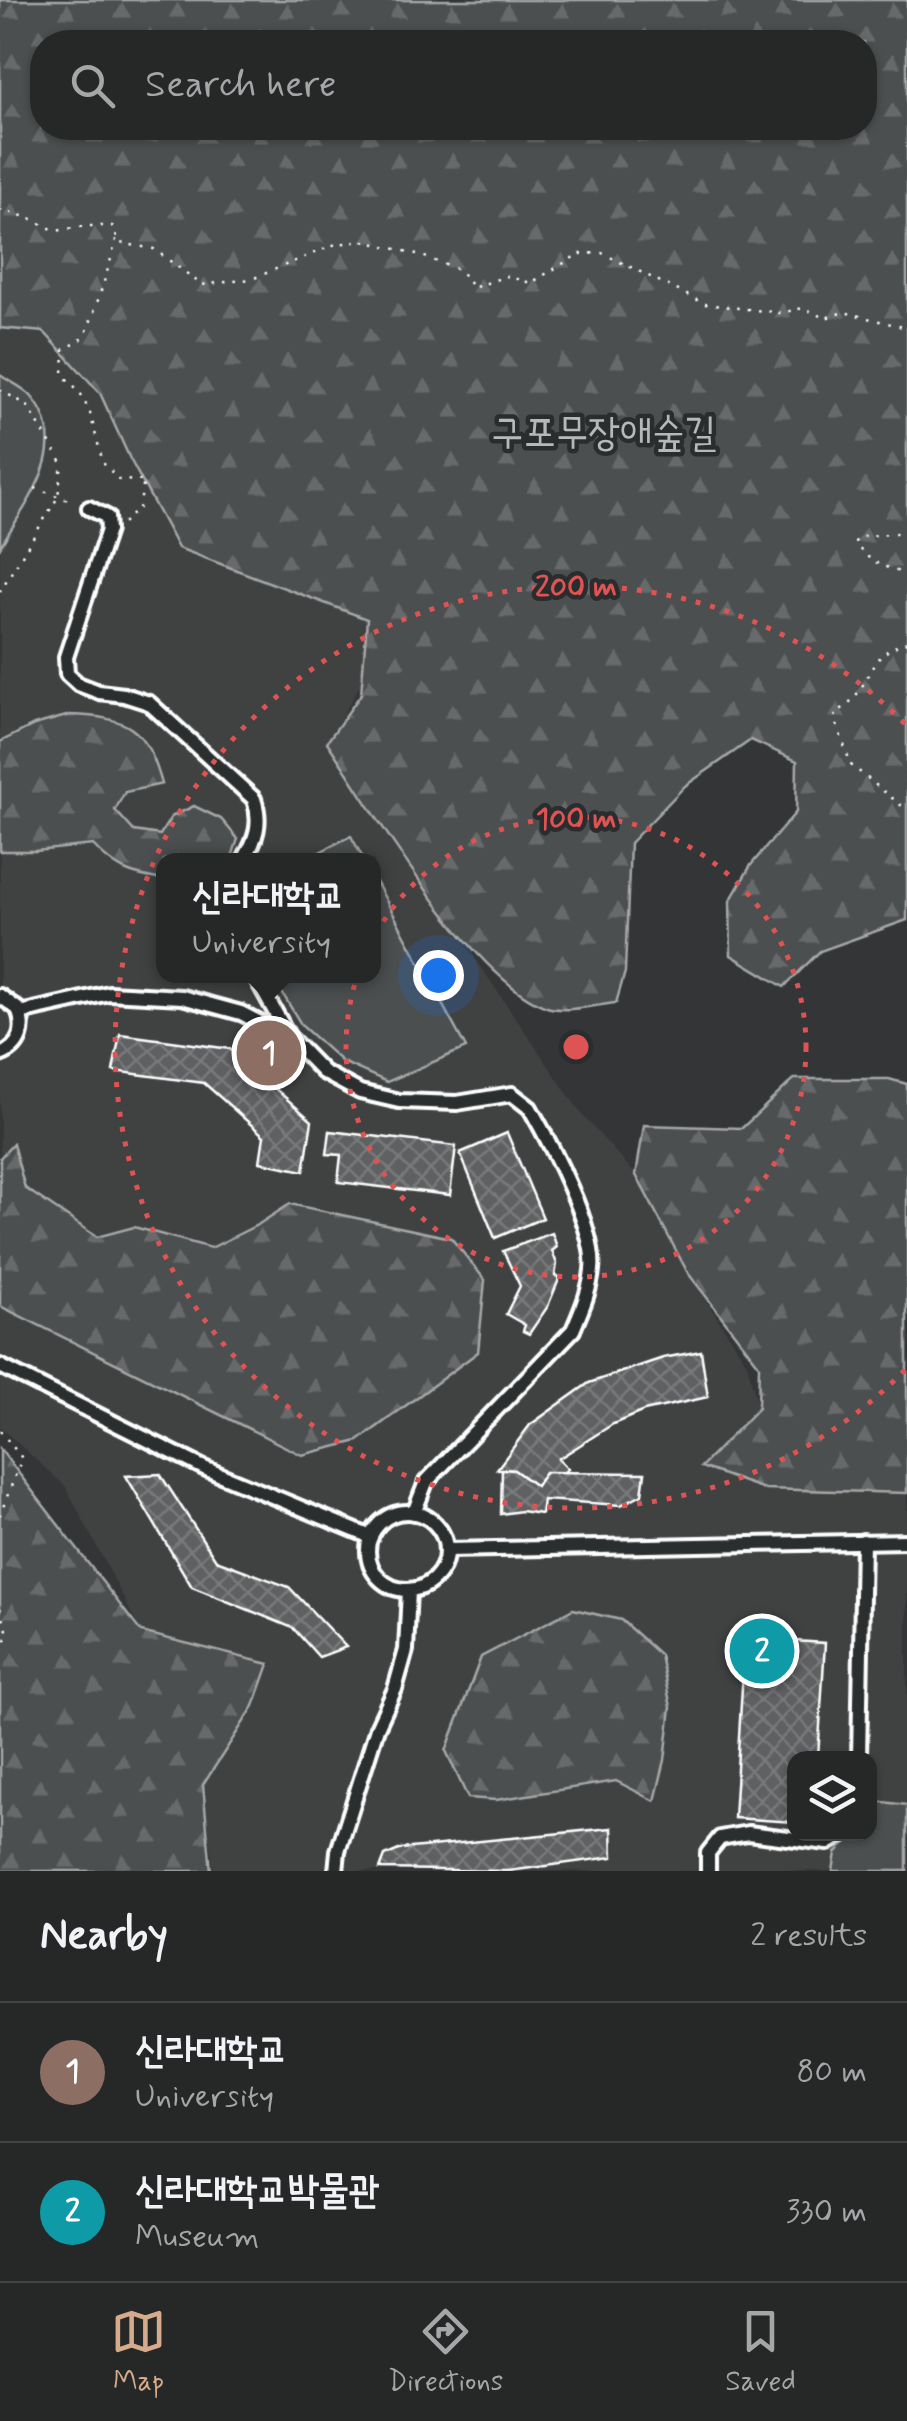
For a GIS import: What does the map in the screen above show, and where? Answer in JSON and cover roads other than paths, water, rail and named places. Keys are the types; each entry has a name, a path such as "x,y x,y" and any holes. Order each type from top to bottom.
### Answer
{"street":[{"path":"90,508 107,517 108,530 66,657 67,674 78,684 99,692 149,703 254,798 260,816 247,853"},
{"path":"259,983 291,1039 322,1072 360,1092 399,1101 457,1103 512,1094 530,1108 543,1131 590,1239 593,1268 573,1330 426,1482 414,1513"},
{"path":"20,1013 109,993 182,997 241,1012 291,1039"},
{"path":"0,996 20,1013 22,1032 18,1043 0,1056"},
{"path":"0,1366 204,1468 371,1537"},
{"path":"414,1513 434,1523 443,1535 444,1565 436,1578 424,1586 393,1588 380,1580 372,1567 368,1552 371,1537 379,1524 392,1516 414,1513"},
{"path":"859,1751 864,1541"},
{"path":"446,1550 907,1541"},
{"path":"336,1871 338,1851 406,1650 408,1590"},
{"path":"708,1871 708,1853 720,1838 748,1833 787,1838"}],"place":[{"name":"신라대학교","path":"269,1053"},
{"name":"신라대학교박물관","path":"762,1651"}],"park label":[{"name":"구포무장애숲길","path":"604,431"}]}
